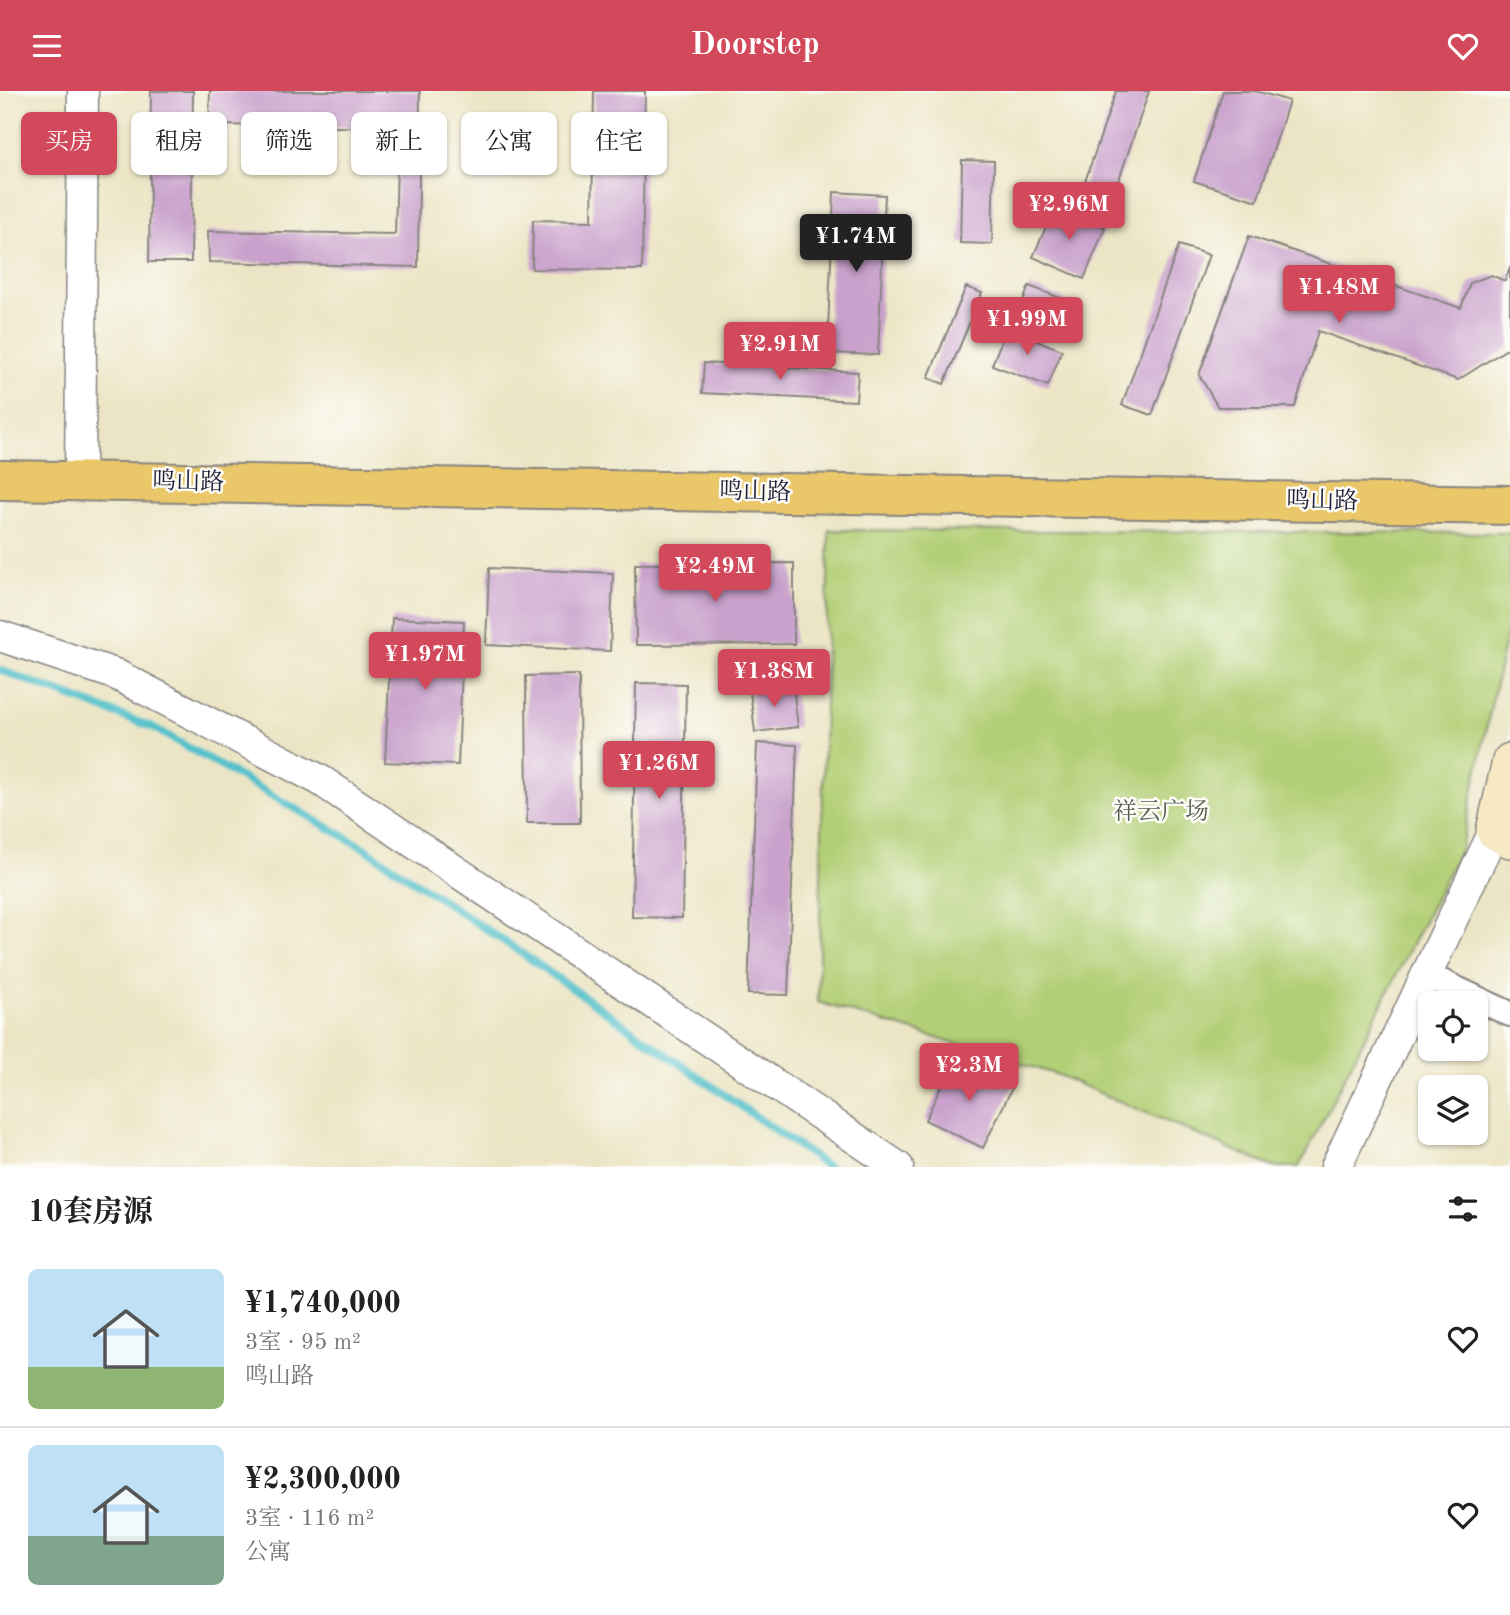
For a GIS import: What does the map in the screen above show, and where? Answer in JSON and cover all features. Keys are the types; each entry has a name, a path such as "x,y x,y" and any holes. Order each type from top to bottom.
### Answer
{"main road":[{"name":"鸣山路","path":"0,480 1510,505"},
{"path":"1502,836 1510,761"}],"street":[{"path":"80,482 83,91"},
{"path":"0,636 115,674 320,780 898,1167"},
{"path":"1336,1167 1427,975 1502,836"},
{"path":"1427,975 1510,1014"}],"green space":[{"name":"祥云广场","path":"829,530 1510,533 1510,617 1461,848 1299,1167 1273,1167 1058,1075 818,1002"}],"building":[{"path":"151,91 193,91 193,112 151,112"},
{"path":"210,91 420,91 420,112 351,112 351,127 337,127 337,112 241,112 241,126 227,125 227,112 209,112"},
{"path":"594,91 645,91 645,112 594,112"},
{"path":"1116,91 1149,91 1109,209 1079,199"},
{"path":"1223,91 1256,91 1289,101 1257,201 1194,181"},
{"path":"962,160 994,161 992,244 960,243"},
{"path":"150,175 192,175 191,262 149,262"},
{"path":"397,175 419,175 418,267 209,262 208,231 395,234"},
{"path":"593,175 644,175 642,270 532,269 533,220 592,221"},
{"path":"834,192 885,195 878,355 827,353"},
{"path":"1055,206 1105,227 1084,279 1033,257"},
{"path":"1249,236 1461,308 1470,283 1491,275 1505,281 1510,267 1510,347 1458,380 1318,331 1295,407 1218,407 1199,375"},
{"path":"1179,245 1209,255 1152,415 1122,405"},
{"path":"1029,286 1077,304 1066,336 1017,317"},
{"path":"966,287 982,293 944,384 928,378"},
{"path":"1006,329 1062,350 1048,386 992,365"},
{"path":"704,363 858,372 856,401 702,393"},
{"path":"794,563 794,644 636,645 635,564"},
{"path":"489,568 613,573 610,651 486,645"},
{"path":"392,618 464,621 458,765 385,762"},
{"path":"579,675 580,823 527,823 526,676"},
{"path":"636,683 686,684 682,918 632,917"},
{"path":"793,686 798,727 755,732 750,691"},
{"path":"757,743 797,745 788,995 748,994"},
{"path":"955,1058 1013,1086 983,1148 925,1120"}],"waterway":[{"path":"0,670 154,728 366,849 523,954 828,1167"}]}
